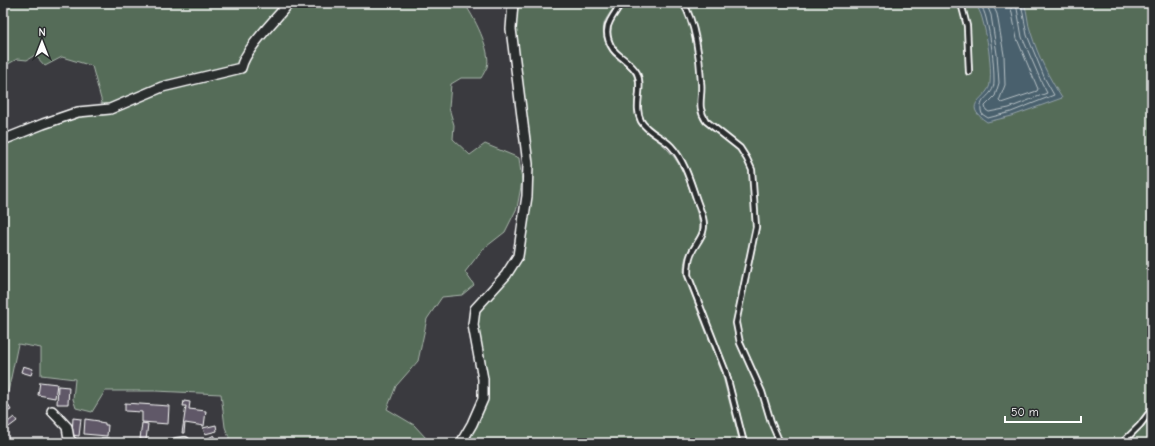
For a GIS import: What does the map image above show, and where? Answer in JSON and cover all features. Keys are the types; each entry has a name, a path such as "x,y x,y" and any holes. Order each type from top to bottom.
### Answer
{"street":[{"path":"3,140 78,112 110,109 162,87 241,68 242,62 254,44 289,3"},
{"path":"462,443 483,399 483,379 473,325 475,309 506,275 518,256 527,196 528,164 511,29 513,3"},
{"path":"52,411 67,427 69,439 73,443"}],"lane":[{"path":"621,3 609,22 608,39 615,52 632,66 638,76 640,87 637,109 640,120 677,153 687,171 701,212 704,224 702,237 688,260 688,275 726,372 744,443"},
{"path":"683,3 691,20 698,52 702,83 700,104 702,116 706,121 740,148 752,170 756,228 736,323 740,343 762,392 771,422 780,443"},
{"path":"961,3 967,26 969,72"},
{"path":"1122,443 1140,425 1152,409"}],"green space":[{"path":"3,3 464,3 481,34 488,60 487,67 481,78 461,78 451,84 449,108 454,125 453,139 470,155 485,144 519,158 522,181 517,208 505,232 482,250 465,272 474,285 462,295 442,297 427,319 418,361 396,386 387,409 414,425 426,438 425,443 231,443 225,427 221,394 155,391 105,391 92,412 76,408 73,399 75,379 41,375 41,348 18,344 8,392 3,392 3,140 101,108 102,103 92,66 62,57 45,66 35,55 27,60 17,59 3,67"},
{"path":"517,3 617,3 605,21 603,32 605,42 613,56 633,73 636,82 634,110 637,121 647,133 674,156 689,188 700,227 698,235 686,257 684,264 684,275 722,373 740,443 466,443 487,399 477,325 478,311 509,277 532,164 515,29"},
{"path":"624,3 1152,3 1152,443 747,443 729,371 691,274 691,263 693,256 705,234 707,224 692,176 686,162 672,144 645,122 641,112 642,82 639,70 632,61 619,51 611,36 611,25"}],"water":[{"path":"977,3 1024,3 1030,29 1040,58 1062,98 1012,116 987,122 979,116 975,106 985,93 990,83 990,68 986,33"}],"building":[{"path":"23,366 33,369 31,375 21,372"},
{"path":"40,382 57,384 55,398 38,395"},
{"path":"58,386 69,387 68,404 57,404"},
{"path":"3,396 11,410 3,414"},
{"path":"184,401 190,402 189,409 206,411 204,426 185,423 184,433 182,433 186,406 183,406"},
{"path":"125,403 169,406 168,424 142,422 142,412 125,411"},
{"path":"14,417 17,421 5,430 3,426"},
{"path":"73,418 81,419 79,436 72,435"},
{"path":"85,419 99,421 105,423 105,425 108,425 107,436 84,434"},
{"path":"142,423 148,424 146,440 140,439"},
{"path":"216,425 217,431 205,434 203,428"},
{"path":"214,435 219,443 204,443 203,441"},
{"path":"101,438 109,438 109,443 99,443"}]}
